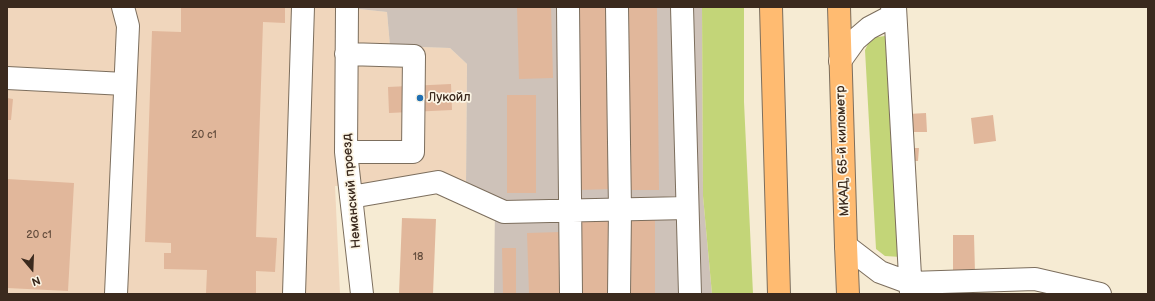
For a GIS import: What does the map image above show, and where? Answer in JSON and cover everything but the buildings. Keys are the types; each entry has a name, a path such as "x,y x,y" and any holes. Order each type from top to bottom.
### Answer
{"highway":[{"path":"771,7 779,294"},
{"name":"МКАД, 65-й километр","path":"839,7 848,294"}],"lane":[{"path":"116,294 128,26 123,7"},
{"path":"294,294 303,7"},
{"path":"333,7 346,47 414,56 413,152 346,152"},
{"name":"Неманский проезд","path":"347,7 346,152 362,294"},
{"path":"568,7 571,294"},
{"path":"616,7 620,210 619,294"},
{"path":"682,7 690,294"},
{"path":"840,61 855,40 870,28 890,17 894,7"},
{"path":"894,7 904,290"},
{"path":"7,78 125,84"},
{"path":"351,197 438,182 504,212 687,208"},
{"path":"846,246 904,290 1035,279 1100,294"}],"shaded area":[{"path":"7,7 340,7 387,12 390,46 450,48 467,64 466,185 335,186 340,294 7,294"},
{"path":"340,7 702,7 703,196 712,294 494,294 495,205 466,185 467,64 450,48 390,46 387,12"}],"green space":[{"path":"702,7 744,7 744,102 753,294 712,294 703,196"},
{"path":"885,36 901,257 885,256 876,249 865,50 871,38"}],"place":[{"name":"Лукойл","path":"420,98"}]}
